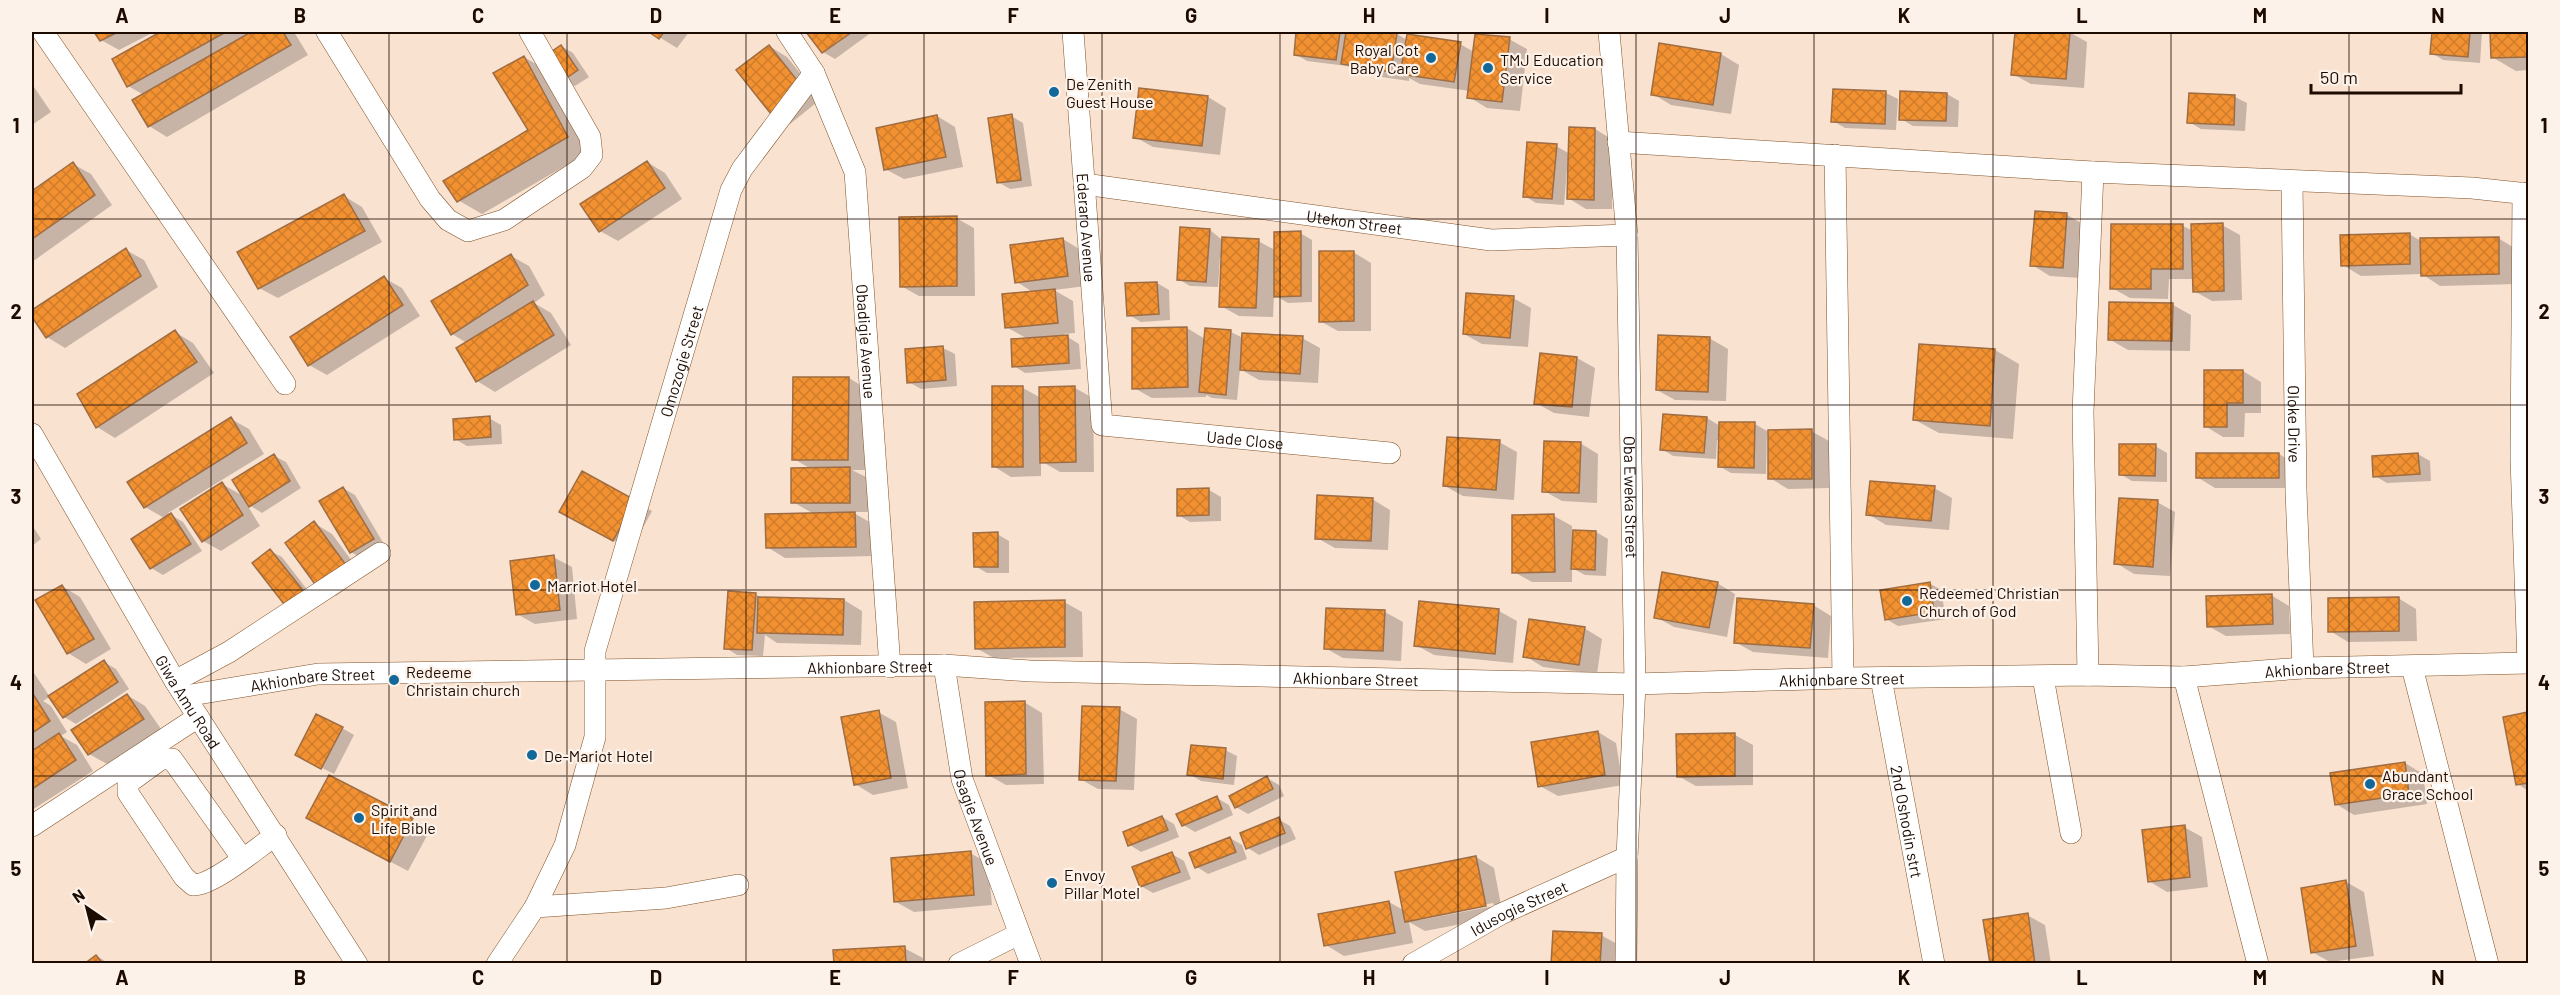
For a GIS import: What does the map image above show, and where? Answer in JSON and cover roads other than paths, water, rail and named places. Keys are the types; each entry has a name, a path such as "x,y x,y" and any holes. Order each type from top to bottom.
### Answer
{"street":[{"path":"43,32 285,384"},
{"path":"327,32 430,199 448,220 468,231 504,220 582,168 591,155 590,136 530,32"},
{"name":"Obadigie Avenue","path":"787,32 814,73 855,172 890,667"},
{"name":"Ederaro Avenue","path":"1073,32 1072,46 1102,425"},
{"name":"Oba Eweka Street","path":"1609,32 1627,235 1635,684 1627,857 1626,963"},
{"name":"Omozogie Street","path":"497,963 535,907 565,845 595,737 595,651 731,190 742,169 814,73"},
{"path":"1618,142 2093,172 2472,188 2526,194 2525,458 2528,663"},
{"path":"1834,155 1843,678"},
{"path":"2088,675 2084,412 2093,172"},
{"name":"Oloke Drive","path":"2292,181 2296,491 2303,668"},
{"name":"Utekon Street","path":"1084,184 1491,240 1627,235"},
{"name":"Uade Close","path":"1102,425 1390,453"},
{"name":"Giwa Amu Road","path":"32,434 180,688 357,963"},
{"path":"180,688 229,652 380,553"},
{"name":"Akhionbare Street","path":"180,688 318,674 944,665 1030,671 1635,684 1843,678 2088,675 2184,677 2303,668 2528,663"},
{"name":"Osagie Avenue","path":"944,665 962,778 1030,963"},
{"path":"2412,667 2488,963"},
{"path":"2043,676 2071,833"},
{"path":"2184,677 2258,963"},
{"name":"2nd Oshodin strt","path":"1881,678 1934,963"},
{"path":"32,826 198,717"},
{"path":"242,858 178,763 172,759 161,759 128,783 128,793 189,883 205,883 242,858 276,835"},
{"name":"Idusogie Street","path":"1413,963 1501,914 1627,857"},
{"path":"535,907 666,898 738,885"},
{"path":"959,963 1019,934"}],"place":[{"name":"Royal Cot Baby Care","path":"1431,58"},
{"name":"TMJ Education Service","path":"1488,68"},
{"name":"De Zenith Guest House","path":"1054,92"},
{"name":"Marriot Hotel","path":"535,585"},
{"name":"Redeemed Christian Church of God","path":"1907,601"},
{"name":"Redeeme Christain church","path":"394,680"},
{"name":"De-Mariot Hotel","path":"532,755"},
{"name":"Abundant Grace School","path":"2370,784"},
{"name":"Spirit and Life Bible","path":"359,818"},
{"name":"Envoy Pillar Motel","path":"1052,883"}]}
